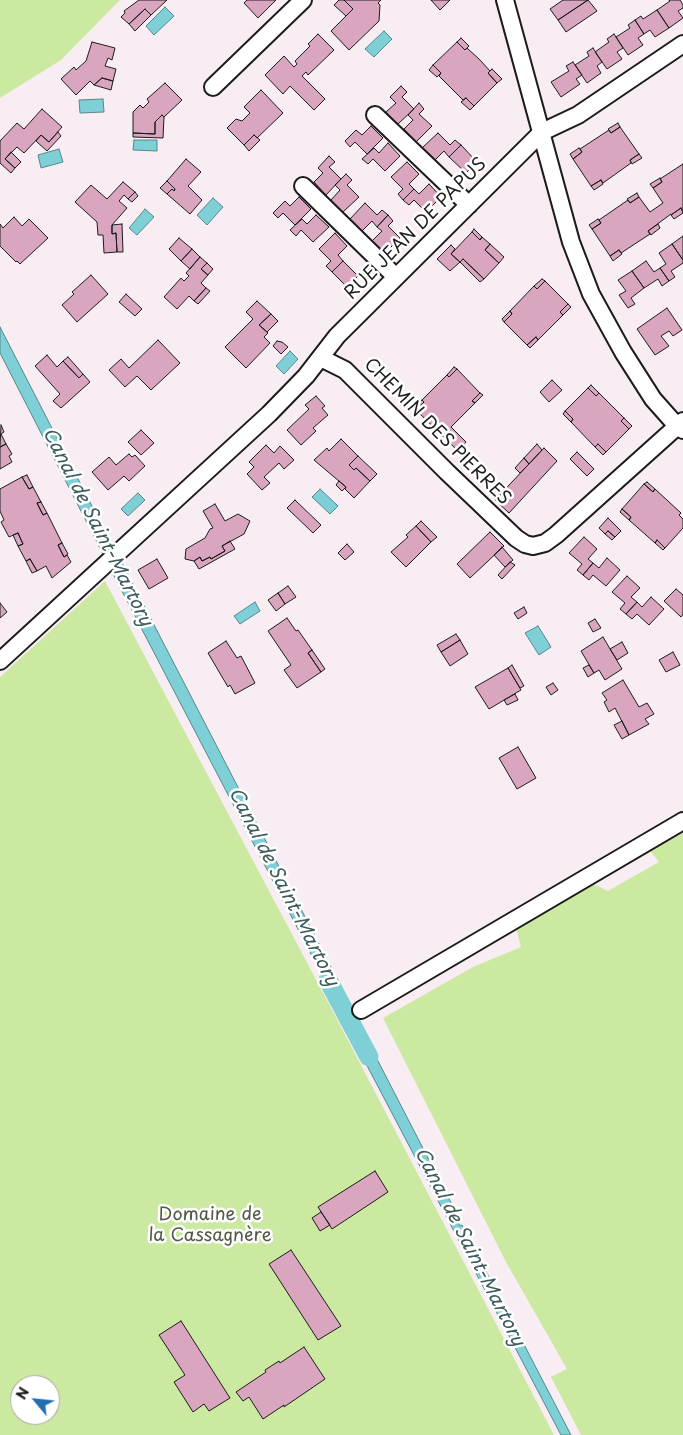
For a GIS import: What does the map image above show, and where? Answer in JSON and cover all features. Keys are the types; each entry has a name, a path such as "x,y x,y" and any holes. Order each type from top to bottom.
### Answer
{"street":[{"path":"213,87 303,0"},
{"path":"505,0 571,242 591,294 623,352 653,399 681,426"},
{"name":"RUE JEAN DE PAPUS","path":"320,358 337,336 542,132 578,115 683,44"},
{"path":"375,114 469,205"},
{"path":"303,186 396,277"},
{"path":"0,661 269,414 306,376 320,358"},
{"name":"CHEMIN DES PIERRES","path":"320,358 345,370 460,485 516,538 529,545 539,545 556,535 681,426"},
{"path":"361,1010 683,821"}],"green space":[{"path":"0,0 120,0 61,60 0,98"},
{"name":"Domaine de la Cassagnère","path":"105,581 554,1435 0,1435 0,677"},
{"path":"683,833 683,1435 581,1435 551,1377 567,1369 506,1262 383,1018 473,967 521,947 516,928 587,881 608,891 659,862 650,851"}],"water":[{"path":"165,7 174,16 154,35 146,26"},
{"path":"384,31 392,39 374,57 365,49"},
{"path":"103,99 104,112 80,113 79,100"},
{"path":"134,140 157,140 157,151 133,150"},
{"path":"59,149 63,162 41,168 38,155"},
{"path":"213,198 223,207 207,225 197,215"},
{"path":"145,209 154,217 137,235 129,228"},
{"path":"0,327 113,547 104,556 0,353"},
{"path":"290,351 298,359 284,374 276,366"},
{"path":"320,489 338,506 330,514 312,497"},
{"path":"138,493 145,500 128,516 121,509"},
{"path":"121,561 347,998 337,1004 111,570"},
{"path":"255,602 260,611 240,624 234,616"},
{"path":"538,626 551,647 539,655 525,633"},
{"path":"362,1030 460,1220 458,1222 460,1226 462,1225 571,1435 561,1435 352,1037"}],"building":[{"path":"139,0 167,0 151,15 145,9 129,24 121,17 125,13 124,11"},
{"path":"247,0 276,0 258,18 244,3"},
{"path":"339,0 344,0 353,9 346,16 334,5"},
{"path":"344,0 381,0 378,3 380,5 379,21 349,50 331,31 353,9"},
{"path":"431,0 450,0 440,10"},
{"path":"563,0 588,0 558,20 550,9"},
{"path":"588,0 597,11 566,32 558,20"},
{"path":"669,0 680,0 683,8 678,11 683,18 669,28 657,10"},
{"path":"145,9 151,15 135,31 129,24"},
{"path":"657,10 669,28 655,37 650,30 644,34 635,20 641,16 643,19"},
{"path":"635,20 644,34 638,38 643,45 628,55 616,37 630,28 628,25"},
{"path":"318,34 334,50 308,75 306,72 302,76 325,99 314,110 290,86 283,94 265,75 284,56 294,67 297,64 295,61 310,46 308,44"},
{"path":"614,34 623,48 617,52 622,59 607,69 595,52 609,42 607,39"},
{"path":"461,38 469,46 465,50 457,42"},
{"path":"92,42 115,48 112,60 108,58 105,66 116,69 113,81 102,78 94,85 90,81 76,95 61,79 74,67 76,70 86,61"},
{"path":"457,42 480,60 490,71 488,73 497,83 474,106 466,98 463,100 439,76 441,73 433,65"},
{"path":"593,48 602,62 597,66 601,73 587,83 575,65 589,56 587,52"},
{"path":"573,62 582,75 576,79 580,84 561,97 551,82 569,71 566,66"},
{"path":"433,65 441,73 437,77 429,70"},
{"path":"492,69 502,79 497,83 488,73"},
{"path":"102,78 113,81 111,90 94,85"},
{"path":"165,83 182,100 164,117 162,115 155,122 155,134 133,133 133,112 140,105 143,108 149,102 147,99"},
{"path":"401,86 407,92 402,97 414,109 398,124 386,112 396,103 390,97"},
{"path":"261,90 283,113 257,138 254,135 244,145 227,128 236,119 242,121 250,113 244,107"},
{"path":"466,98 474,106 470,110 461,102"},
{"path":"419,103 424,109 419,114 432,126 416,142 404,129 413,120 408,115"},
{"path":"42,109 62,127 49,142 41,135 24,153 17,147 5,159 15,168 11,173 0,163 0,141 17,123 24,129"},
{"path":"162,115 164,117 163,138 133,137 133,133 155,134 155,122"},
{"path":"618,123 620,127 611,133 608,129"},
{"path":"371,126 383,138 367,154 355,142 350,147 345,141 356,130 362,135"},
{"path":"620,127 639,154 630,160 631,163 603,183 601,180 591,186 573,159 582,152 580,149 609,130 611,133"},
{"path":"58,132 61,136 47,151 36,141 41,135 49,142"},
{"path":"438,133 450,145 455,140 461,145 449,157 444,151 435,160 422,148"},
{"path":"254,135 260,140 249,151 244,145"},
{"path":"388,143 400,156 385,171 373,159 368,164 362,159 374,148 379,153"},
{"path":"461,145 477,162 466,173 449,157"},
{"path":"579,148 582,152 573,159 570,154"},
{"path":"11,152 21,162 15,168 5,159"},
{"path":"639,154 642,158 632,164 630,160"},
{"path":"329,156 335,162 329,167 341,179 326,195 314,182 323,173 318,168"},
{"path":"186,159 201,172 188,186 202,200 190,214 167,194 172,189 174,191 175,189 167,181"},
{"path":"407,162 419,174 409,184 414,189 403,200 398,194 403,189 391,177"},
{"path":"683,164 683,211 681,208 671,214 648,231 650,234 621,253 619,250 610,256 592,229 601,223 599,220 628,200 630,203 639,197 650,212 663,203 653,188 662,182 660,179"},
{"path":"346,174 352,180 347,185 359,197 343,212 331,200 340,190 335,185"},
{"path":"660,178 662,182 653,188 650,184"},
{"path":"601,180 603,184 594,190 591,186"},
{"path":"167,181 175,189 174,191 172,189 167,194 160,188"},
{"path":"123,182 135,192 128,199 124,195 119,201 127,208 112,225 112,234 116,233 117,252 104,253 103,235 98,235 97,222 75,202 91,185 107,199"},
{"path":"429,184 441,197 426,212 414,200 409,205 403,200 414,189 419,194"},
{"path":"135,192 138,196 132,202 128,199"},
{"path":"637,193 639,197 630,203 627,199"},
{"path":"299,197 311,209 295,225 283,213 278,218 273,213 285,201 290,206"},
{"path":"365,203 377,215 382,210 388,215 377,227 372,221 362,231 350,219"},
{"path":"681,208 683,213 674,219 671,215"},
{"path":"316,215 329,227 313,242 301,230 296,236 290,230 302,219 307,224"},
{"path":"388,215 393,221 388,226 400,238 385,253 372,241 382,231 377,227"},
{"path":"14,217 22,226 29,219 48,238 20,264 0,246 0,224 3,228"},
{"path":"598,219 601,223 592,229 589,225"},
{"path":"122,224 123,252 117,252 116,233 112,234 112,225"},
{"path":"658,224 660,228 651,235 648,231"},
{"path":"474,229 482,237 480,240 472,232"},
{"path":"472,232 480,240 482,237 490,244 485,250 499,263 484,279 463,259 460,262 451,254"},
{"path":"335,233 347,246 338,255 343,261 332,272 326,266 331,261 319,249"},
{"path":"683,236 683,260 672,244"},
{"path":"179,238 192,249 181,261 169,249"},
{"path":"490,244 504,257 499,263 485,250"},
{"path":"672,244 683,260 683,263 671,271 675,277 669,281 660,268 666,264 659,253"},
{"path":"451,245 455,249 451,254 460,262 450,271 437,259"},
{"path":"192,249 200,257 190,269 181,261"},
{"path":"619,250 622,254 613,261 610,256"},
{"path":"200,257 207,263 201,269 208,275 201,283 206,288 194,301 189,296 177,309 164,297 181,278 184,281 189,276 186,273"},
{"path":"463,259 484,279 480,282 460,262"},
{"path":"343,261 358,276 347,287 332,272"},
{"path":"646,261 654,272 660,268 669,281 662,286 658,279 644,288 632,271"},
{"path":"207,263 213,269 208,275 201,269"},
{"path":"632,271 644,288 631,298 635,304 628,308 619,295 626,291 618,280"},
{"path":"91,275 108,294 77,322 62,305 74,294 72,292"},
{"path":"542,279 545,281 537,289 534,286"},
{"path":"545,281 568,304 560,312 563,315 538,340 536,337 527,345 504,322 512,314 510,311 534,286 537,289"},
{"path":"206,288 210,291 198,304 194,301"},
{"path":"126,294 142,309 135,316 119,302"},
{"path":"257,301 271,314 259,325 268,333 264,337 270,343 246,368 225,347 253,319 246,312"},
{"path":"568,304 571,307 563,315 560,312"},
{"path":"667,308 682,330 673,336 669,331 661,336 669,346 655,355 637,329"},
{"path":"510,311 512,314 504,322 502,319"},
{"path":"271,314 278,321 267,332 259,325"},
{"path":"536,337 538,340 530,348 527,345"},
{"path":"158,340 180,363 151,390 137,376 125,387 109,370 121,359 129,368"},
{"path":"277,341 282,342 288,347 281,354 273,346"},
{"path":"47,355 57,367 63,361 79,378 83,374 90,382 61,408 53,401 60,394 35,366"},
{"path":"68,357 83,374 79,378 63,361"},
{"path":"454,367 457,369 449,377 447,375"},
{"path":"457,369 480,393 472,401 475,403 451,427 466,442 458,451 416,410 424,402 422,400 447,375 449,377"},
{"path":"552,380 562,390 549,402 540,392"},
{"path":"591,385 599,393 596,396 588,388"},
{"path":"588,388 596,396 599,393 624,418 621,421 629,429 606,452 598,444 595,447 571,422 573,419 565,411"},
{"path":"480,393 483,395 475,403 472,401"},
{"path":"316,396 325,406 322,408 328,415 313,428 316,431 301,445 287,430 309,409 305,405"},
{"path":"422,400 424,402 416,410 414,408"},
{"path":"565,411 573,419 571,422 563,414"},
{"path":"624,418 632,426 629,429 621,421"},
{"path":"1,425 4,432 1,434 6,444 0,447"},
{"path":"141,430 154,443 141,455 128,442"},
{"path":"341,439 358,456 349,465 354,470 356,468 370,481 354,498 345,489 346,487 314,460 327,448 329,451"},
{"path":"6,444 12,454 9,456 12,462 0,469 0,447"},
{"path":"537,444 542,450 529,464 524,458"},
{"path":"598,444 606,452 603,455 595,447"},
{"path":"266,445 274,453 280,446 294,460 284,469 279,463 264,477 270,483 262,490 247,474 254,467 249,462"},
{"path":"544,448 557,461 509,513 495,500"},
{"path":"577,452 594,469 587,476 570,459"},
{"path":"129,454 132,457 135,455 145,466 129,481 124,476 108,490 92,472 109,457 116,465"},
{"path":"358,456 377,474 370,481 356,468 354,470 349,465"},
{"path":"524,458 529,464 520,473 515,468"},
{"path":"27,475 33,487 29,489 22,477"},
{"path":"22,477 29,489 33,487 41,502 37,503 43,515 47,513 62,543 58,545 64,557 67,555 71,562 52,578 46,566 37,571 30,559 26,561 18,546 23,544 18,533 9,537 1,522 4,520 0,511 0,489"},
{"path":"339,481 346,487 342,491 336,485"},
{"path":"647,482 655,489 653,492 644,484"},
{"path":"644,484 653,492 655,489 681,513 679,515 683,519 683,528 665,548 657,540 655,543 629,520 631,517 622,509"},
{"path":"295,500 321,525 313,533 287,508"},
{"path":"41,502 47,513 43,515 37,503"},
{"path":"215,504 225,521 238,514 250,521 244,534 222,546 225,551 211,559 210,557 202,561 200,557 194,561 185,559 186,549 205,538 210,529 213,528 203,511"},
{"path":"622,509 631,517 629,520 620,512"},
{"path":"608,518 621,531 615,537 608,531 605,534 599,528"},
{"path":"421,521 437,537 431,542 416,526"},
{"path":"416,526 431,542 406,567 391,552 408,537 406,535"},
{"path":"608,531 615,537 612,540 605,534"},
{"path":"490,532 504,546 470,578 457,564"},
{"path":"18,533 23,544 18,546 13,535"},
{"path":"584,537 597,549 588,559 593,563 583,575 577,570 582,564 569,553"},
{"path":"657,540 665,548 663,550 655,543"},
{"path":"230,541 235,549 199,569 194,561 200,557 202,561 210,557 211,559 225,551 222,546"},
{"path":"62,543 68,554 64,557 58,545"},
{"path":"347,544 354,552 345,560 338,553"},
{"path":"502,547 513,560 505,567 494,555"},
{"path":"607,558 620,570 606,586 593,575 589,580 583,575 593,563 599,568"},
{"path":"30,559 37,571 32,573 26,561"},
{"path":"157,559 168,578 149,589 138,570"},
{"path":"510,562 515,565 502,579 498,575"},
{"path":"627,576 640,588 631,597 637,602 626,614 620,609 625,603 612,592"},
{"path":"288,586 296,597 285,604 278,593"},
{"path":"676,589 683,595 683,614 681,617 664,601"},
{"path":"278,593 285,604 276,611 268,600"},
{"path":"651,597 664,609 649,625 637,614 632,619 626,614 637,602 642,607"},
{"path":"0,603 7,612 0,618"},
{"path":"524,607 527,613 518,619 514,613"},
{"path":"287,618 312,650 308,653 321,672 297,688 284,670 291,665 268,631"},
{"path":"595,619 601,628 593,632 588,623"},
{"path":"456,634 460,640 441,652 437,645"},
{"path":"603,637 622,669 605,680 599,670 594,673 581,651"},
{"path":"460,640 468,654 450,666 441,652"},
{"path":"226,641 237,658 241,656 255,683 235,694 230,685 228,687 208,653"},
{"path":"622,642 628,653 617,660 610,649"},
{"path":"312,650 325,669 321,672 308,653"},
{"path":"673,652 680,665 666,672 659,660"},
{"path":"512,665 524,686 520,688 508,668"},
{"path":"589,665 594,673 588,677 583,668"},
{"path":"508,668 521,690 489,709 475,687"},
{"path":"623,680 639,707 647,703 654,714 645,719 649,724 629,735 615,708 609,712 604,702 607,700 602,693"},
{"path":"553,683 558,690 551,695 546,687"},
{"path":"515,694 518,700 507,705 504,700"},
{"path":"622,721 629,735 622,739 614,725"},
{"path":"518,747 536,778 517,789 499,758"},
{"path":"375,1171 388,1192 332,1229 318,1207"},
{"path":"321,1212 330,1225 320,1231 312,1218"},
{"path":"291,1250 341,1326 318,1340 269,1264"},
{"path":"181,1321 230,1398 209,1411 204,1404 193,1412 174,1382 185,1375 159,1335"},
{"path":"304,1347 325,1379 263,1419 249,1397 243,1401 236,1392 266,1372 265,1370 279,1361 280,1363"}],"waterway":[{"name":"Canal de Saint-Martory","path":"328,980 369,1057"}]}
